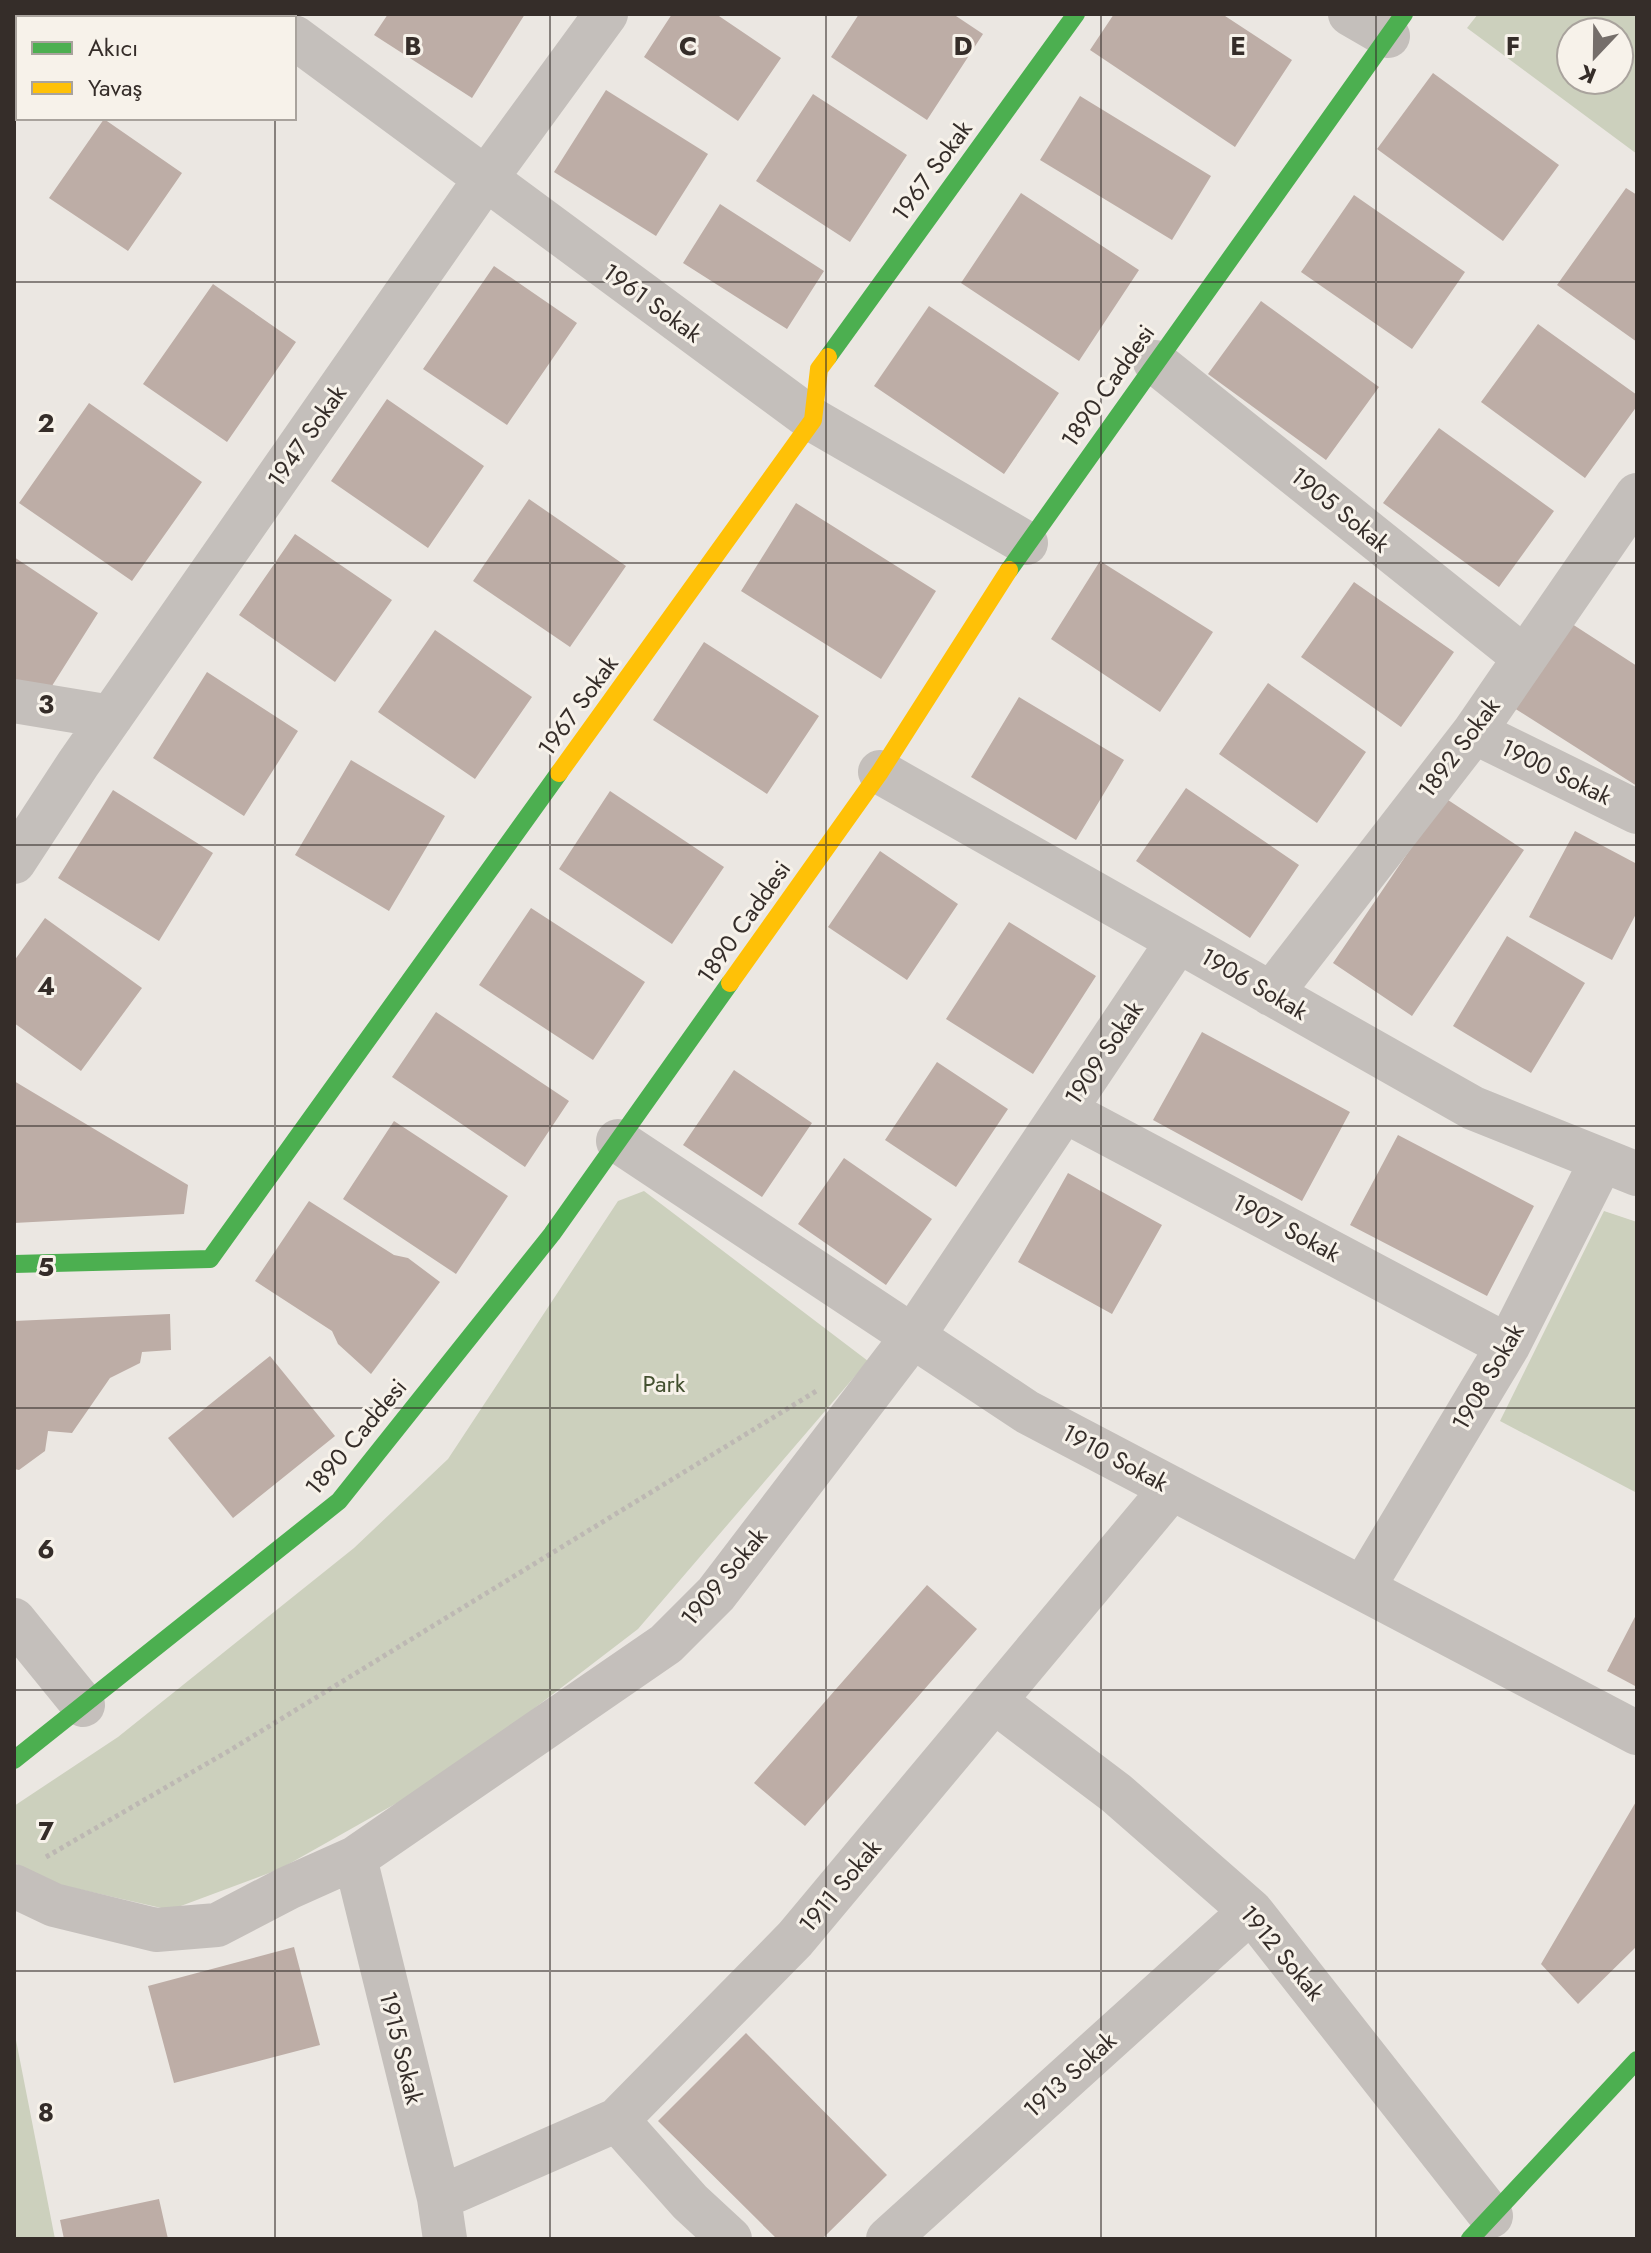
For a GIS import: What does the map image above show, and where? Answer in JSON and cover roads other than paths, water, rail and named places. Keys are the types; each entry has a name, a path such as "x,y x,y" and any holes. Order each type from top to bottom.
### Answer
{"street":[{"name":"1947 Sokak","path":"14,862 111,717 484,181 606,14"},
{"name":"1967 Sokak","path":"14,1264 210,1259 813,420 819,369 1076,14"},
{"path":"1350,14 1396,25"},
{"name":"1890 Caddesi","path":"14,1760 339,1501 552,1234 880,772 1026,543 1396,25"},
{"name":"1961 Sokak","path":"296,39 484,181 813,420 1026,543"},
{"name":"1905 Sokak","path":"1155,362 1525,658"},
{"name":"1892 Sokak","path":"1271,994 1474,732 1637,495"},
{"path":"14,701 111,717"},
{"name":"1900 Sokak","path":"1474,732 1637,812"},
{"name":"1906 Sokak","path":"880,772 1473,1108 1620,1167"},
{"name":"1909 Sokak","path":"26,1874 54,1905 156,1930 217,1925 355,1858 666,1644 716,1594 913,1336 1178,941"},
{"name":"1907 Sokak","path":"1065,1111 1508,1346"},
{"name":"1910 Sokak","path":"618,1141 1027,1412 1637,1733"},
{"name":"1908 Sokak","path":"1363,1588 1620,1167"},
{"name":"1911 Sokak","path":"442,2218 617,2120 795,1939 1172,1488"},
{"path":"14,1620 83,1705"},
{"name":"1912 Sokak","path":"994,1701 1116,1793 1251,1911 1480,2227"},
{"name":"1915 Sokak","path":"355,1858 442,2218"},
{"name":"1913 Sokak","path":"888,2239 1251,1911"},
{"path":"1480,2227 1637,2060"},
{"path":"617,2120 690,2202 730,2239"}],"park label":[{"name":"Park","path":"664,1384"}]}
